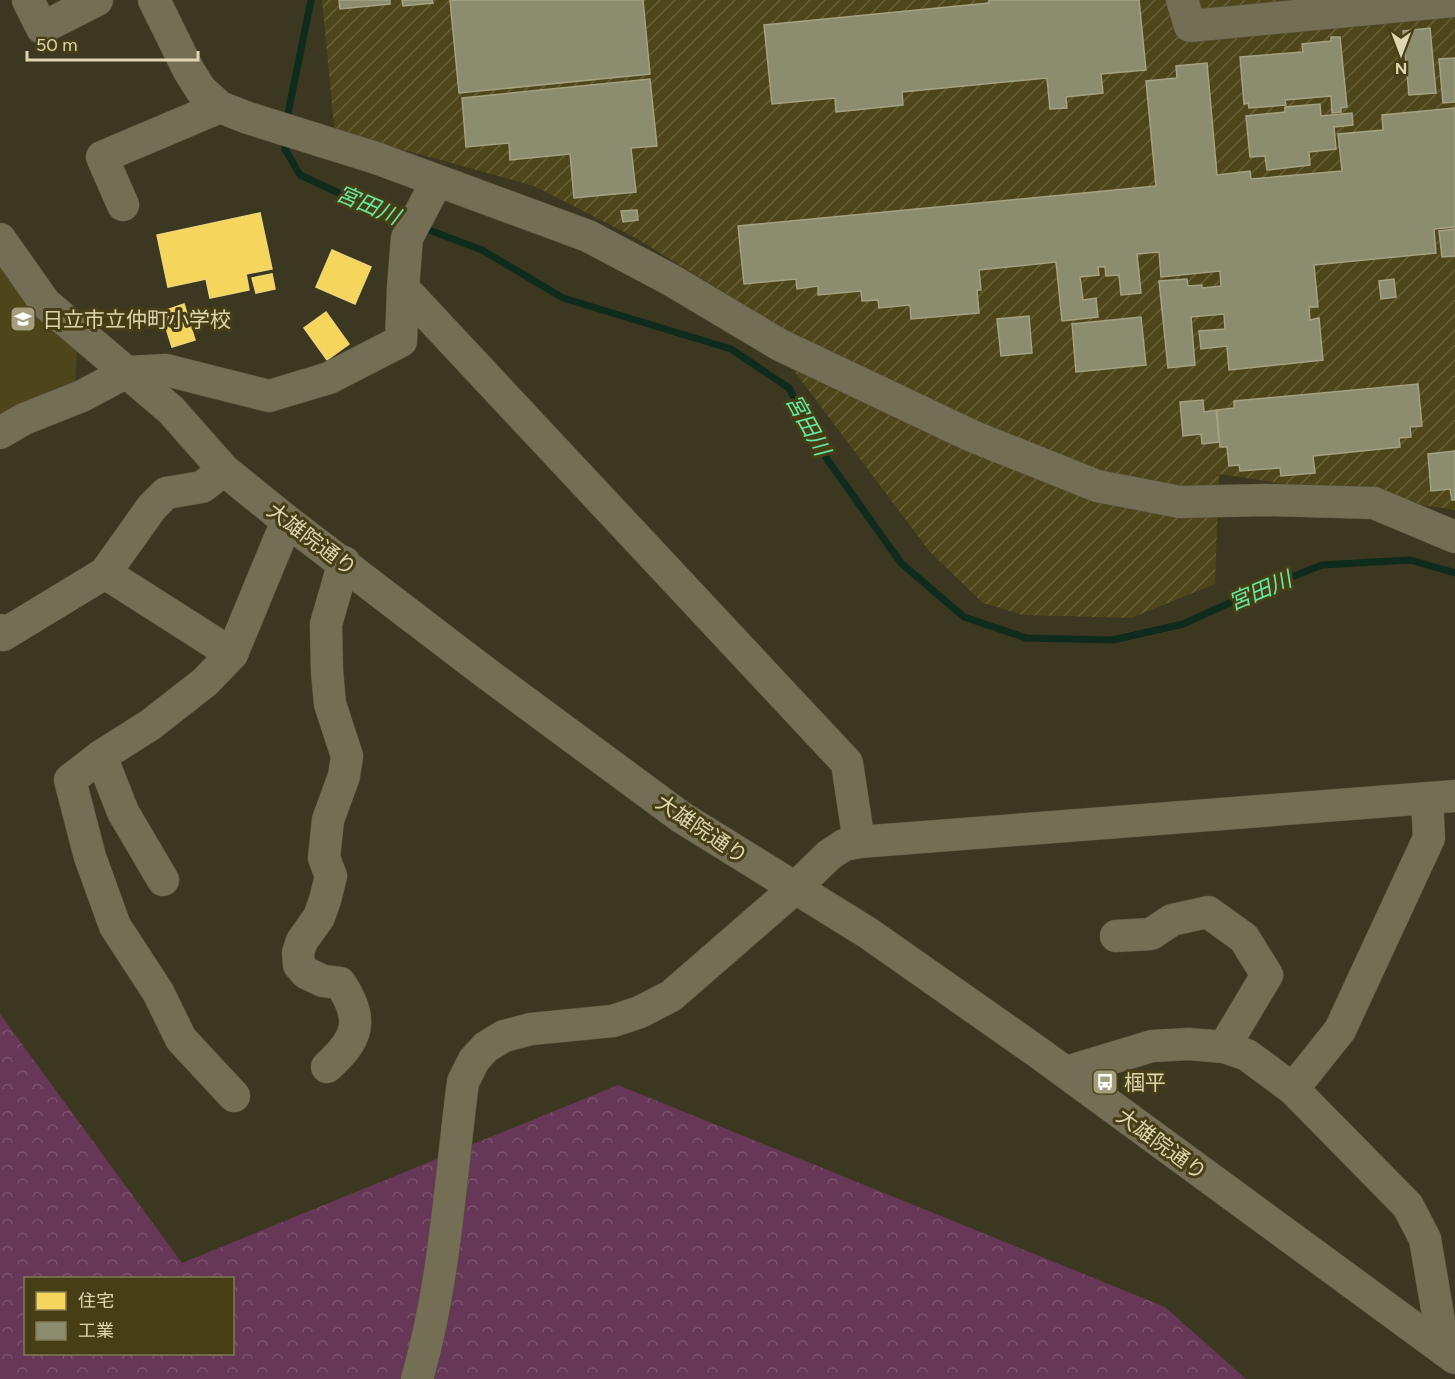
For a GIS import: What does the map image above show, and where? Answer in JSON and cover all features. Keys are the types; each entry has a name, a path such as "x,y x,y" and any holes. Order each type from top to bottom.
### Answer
{"street":[{"path":"28,0 42,28 98,0"},
{"path":"154,0 195,81 201,90 220,107 376,158 588,236 671,280 780,345 972,436 1097,486 1180,502 1266,500 1374,503 1455,537"},
{"path":"1182,0 1190,26 1455,1"},
{"path":"123,205 102,157 220,107"},
{"path":"0,433 24,419 82,396 127,372 166,370 269,396 329,378 401,341 407,238 437,182"},
{"name":"大雄院通り","path":"0,239 45,303 171,410 224,470 287,521 344,562 486,673 681,817 868,933 1066,1072 1449,1354"},
{"path":"403,288 847,763 859,842"},
{"path":"0,630 3,636 105,573 152,507 166,493 202,487 224,470"},
{"path":"234,1096 181,1039 158,992 115,926 90,857 70,780 101,756 169,711 205,682 232,654 287,521"},
{"path":"327,1067 344,1051 353,1036 355,1014 352,1000 340,983 323,981 306,973 299,965 298,953 302,941 319,917 325,900 331,876 324,858 328,820 344,776 348,756 330,704 326,624 344,562"},
{"path":"105,573 232,654"},
{"path":"101,756 123,812 163,880"},
{"path":"417,1379 430,1336 439,1287 463,1082 474,1060 486,1047 504,1036 531,1029 613,1021 640,1012 670,996 794,889 829,855 844,845 1441,797 1429,838 1340,1030 1293,1089"},
{"path":"1116,936 1151,934 1172,920 1208,912 1244,938 1266,975 1224,1047"},
{"path":"1066,1072 1152,1046 1189,1044 1224,1047 1247,1055 1293,1089 1408,1206 1425,1239 1449,1354"}],"shaded area":[{"path":"322,0 1455,0 1455,510 1219,474 1215,584 1131,618 1023,615 983,603 929,551 792,368 802,340 634,237 534,186 408,151 335,135"},
{"name":"日立市立仲町小学校","path":"0,265 15,288 77,351 75,388 15,406 0,414"}],"green space":[{"path":"0,1014 182,1263 618,1085 1165,1307 1246,1379 0,1379"}],"building: 住宅":[{"path":"260,213 272,269 246,274 249,290 210,298 206,279 168,287 157,235"},
{"path":"332,250 371,267 355,304 316,287"},
{"path":"272,274 275,289 256,293 252,278"},
{"path":"184,304 195,340 172,347 161,312"},
{"path":"326,312 349,344 327,360 304,328"}],"building: 工業":[{"path":"339,0 390,0 390,4 340,9"},
{"path":"402,0 432,0 433,3 403,6"},
{"path":"450,0 643,0 650,74 459,93"},
{"path":"989,0 1139,0 1146,70 1101,74 1103,93 1066,97 1067,108 1050,109 1047,78 902,92 903,105 836,112 835,98 772,104 764,25 989,3"},
{"path":"1430,28 1436,93 1409,95 1403,31"},
{"path":"1331,37 1340,37 1347,107 1341,108 1341,112 1332,113 1331,96 1285,100 1286,105 1249,108 1248,103 1244,104 1240,57 1303,52 1302,44 1331,41"},
{"path":"1455,58 1455,102 1443,103 1439,59"},
{"path":"1207,63 1217,175 1250,171 1251,179 1342,171 1338,134 1383,130 1382,115 1455,108 1455,227 1434,229 1436,253 1314,265 1318,307 1309,307 1310,320 1319,318 1323,360 1229,370 1227,346 1201,349 1199,331 1225,329 1224,314 1191,317 1195,365 1168,368 1159,281 1187,279 1188,286 1202,285 1202,288 1221,286 1220,271 1161,277 1159,252 1137,254 1141,293 1121,295 1119,275 1106,276 1105,267 1098,267 1099,275 1080,277 1083,300 1096,298 1098,317 1062,321 1056,262 979,270 981,290 977,290 979,313 911,319 910,305 879,308 878,300 862,301 861,291 818,295 818,286 797,289 796,279 744,284 738,226 1156,186 1146,81 1177,78 1176,66"},
{"path":"650,79 657,146 631,148 636,192 574,198 570,154 510,160 509,143 466,147 462,98"},
{"path":"1320,104 1321,116 1352,113 1353,125 1334,127 1336,149 1309,152 1310,165 1267,170 1265,156 1250,157 1246,116 1285,112 1285,107"},
{"path":"637,210 638,220 623,222 621,211"},
{"path":"1455,229 1455,256 1442,257 1439,231"},
{"path":"1394,279 1396,297 1381,299 1379,281"},
{"path":"1029,316 1032,353 1001,356 997,319"},
{"path":"1141,317 1146,365 1076,372 1072,324"},
{"path":"1418,384 1422,426 1410,427 1411,437 1399,438 1400,447 1313,456 1315,473 1281,476 1280,468 1240,471 1239,465 1229,466 1227,447 1220,447 1217,410 1234,408 1234,401"},
{"path":"1203,400 1204,412 1216,410 1219,442 1202,444 1201,434 1183,436 1180,402"},
{"path":"1455,451 1455,500 1452,500 1450,489 1431,491 1428,454"}],"waterway":[{"name":"宮田川","path":"286,123 311,0"},
{"name":"宮田川","path":"285,137 285,149 300,175 369,207 408,222"},
{"name":"宮田川","path":"421,227 482,250 563,298 731,349 789,388 827,459 901,563 964,617 1026,638 1113,640 1183,624 1256,591 1322,565 1410,560 1455,573"}],"place":[{"name":"日立市立仲町小学校","path":"23,319"},
{"name":"椢平","path":"1105,1082"}]}
